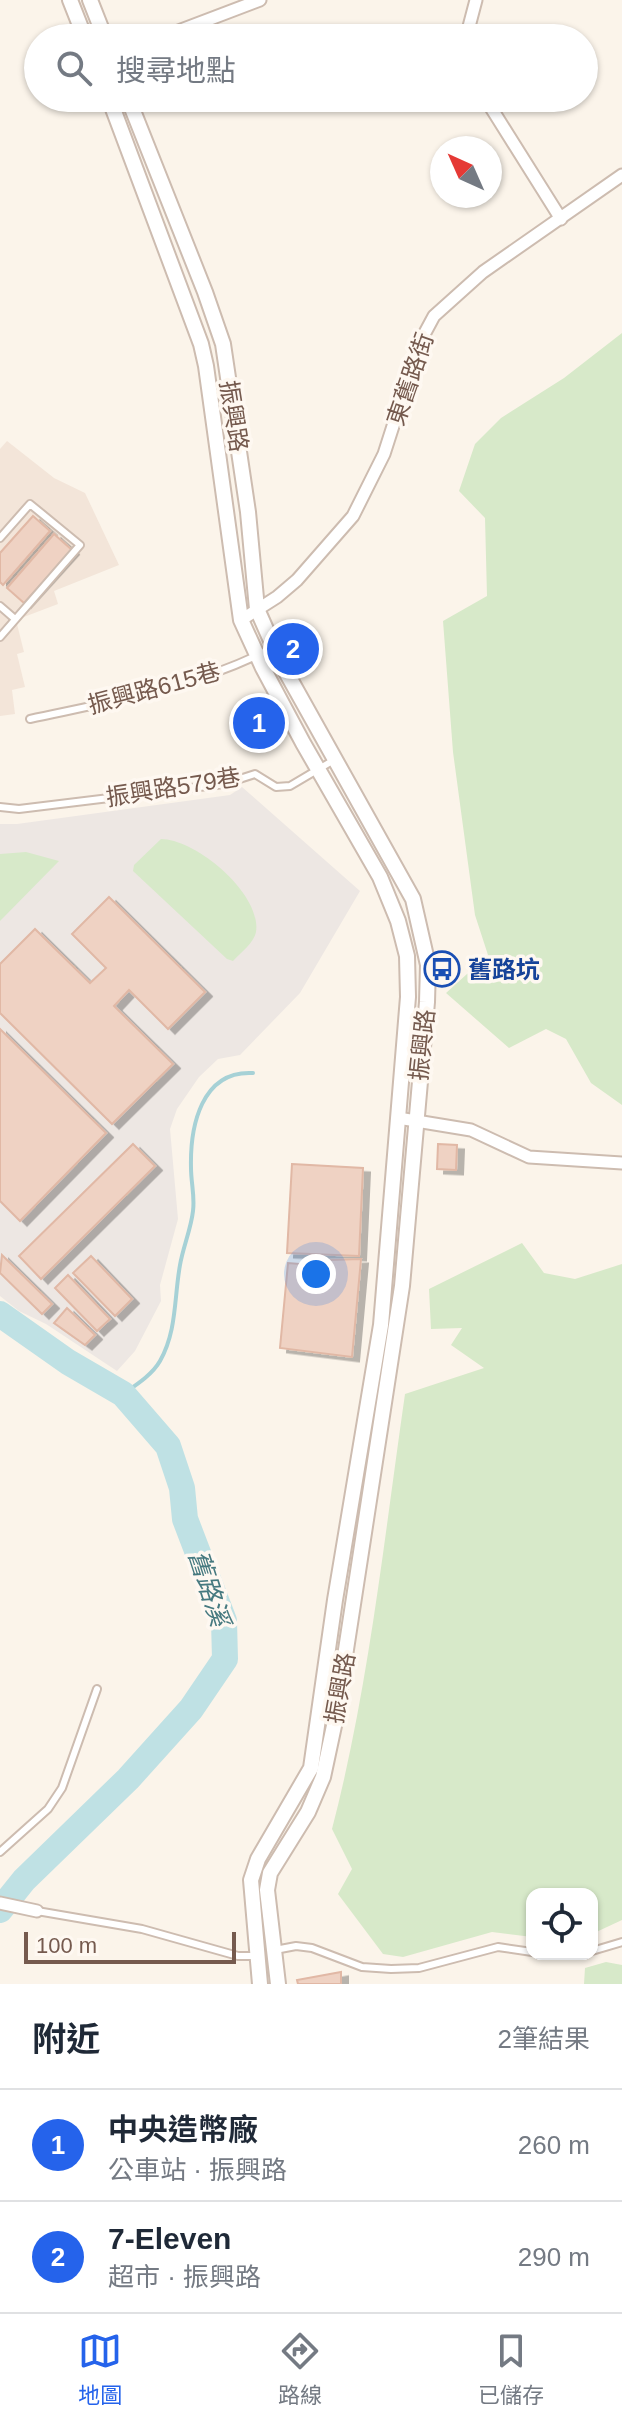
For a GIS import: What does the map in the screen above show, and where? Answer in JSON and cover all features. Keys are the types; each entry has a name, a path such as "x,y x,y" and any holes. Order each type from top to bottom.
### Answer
{"street":[{"path":"70,0 79,24"},
{"path":"90,0 99,24"},
{"path":"197,24 260,0"},
{"path":"470,24 476,0"},
{"name":"振興路","path":"114,112 201,344 241,620 317,769 380,877 398,921 407,956 408,997 381,1325 335,1600 311,1768 253,1869 251,1880 260,1984"},
{"name":"振興路","path":"134,112 223,344 248,512 257,609 274,647 413,899 428,965 402,1286 342,1681 323,1777 308,1812 270,1873 267,1890 278,1984"},
{"path":"494,112 561,219"},
{"name":"東舊路街","path":"241,620 297,580 353,516 384,454 420,342 434,316 483,272 622,175"},
{"path":"398,1118 471,1130 529,1157 622,1163"},
{"path":"0,1903 37,1911"}],"lane":[{"path":"0,538 30,504 80,545 0,637"},
{"path":"0,606 15,619"},
{"name":"振興路615巷","path":"30,719 168,688 274,647"},
{"name":"振興路579巷","path":"0,807 19,809 224,784 255,774 276,787 290,786 335,759"},
{"path":"0,1852 48,1809 62,1788 97,1689"},
{"path":"37,1911 142,1929 238,1956 256,1956 296,1946 312,1948 362,1967 419,1968 498,1947 526,1951"},
{"path":"598,1949 622,1942"}],"shaded area":[{"path":"7,441 54,478 85,493 119,565 54,591 58,604 16,620 24,652 17,654 25,687 12,690 15,714 0,716 0,449"},
{"path":"242,787 360,891 300,993 240,1055 218,1059 199,1077 177,1109 170,1129 178,1219 160,1285 161,1301 135,1351 117,1371 0,1296 0,824 230,795"}],"green space":[{"path":"622,333 622,1105 591,1083 566,1039 546,1029 509,1048 446,993 488,955 475,915 453,752 443,621 487,596 485,518 459,491 475,444 501,418 564,378"},
{"path":"161,839 175,841 208,858 224,871 249,901 255,917 255,936 233,961 227,959 133,871 134,865"},
{"path":"26,852 59,861 0,921 0,854"},
{"path":"522,1243 544,1273 575,1279 622,1264 622,1920 598,1931 598,1888 526,1888 526,1936 492,1932 403,1957 383,1954 338,1894 352,1869 332,1829 366,1667 405,1394 484,1368 451,1345 462,1328 431,1329 429,1289"},
{"path":"606,1962 622,1965 622,1984 584,1984 585,1968"}],"building":[{"path":"33,516 50,531 3,585 0,582 0,553"},
{"path":"54,534 72,550 24,603 7,588"},
{"path":"109,897 205,992 168,1029 129,990 114,1006 173,1064 112,1124 0,1013 0,964 35,929 90,983 106,968 72,934"},
{"path":"0,1029 106,1133 20,1221 0,1201"},
{"path":"133,1144 155,1166 41,1279 19,1256"},
{"path":"438,1144 457,1145 456,1170 437,1169"},
{"path":"292,1164 363,1168 359,1256 287,1253"},
{"path":"2,1255 52,1304 42,1314 0,1273"},
{"path":"91,1256 132,1299 115,1316 73,1273"},
{"path":"361,1259 352,1357 280,1348 288,1263 326,1266 329,1260"},
{"path":"68,1275 110,1319 97,1331 55,1288"},
{"path":"67,1308 95,1335 85,1345 54,1323"},
{"path":"341,1972 341,1984 298,1984 297,1980"}],"waterway":[{"path":"123,1394 157,1366 169,1338 180,1265 193,1211 191,1152 196,1119 202,1104 221,1081 235,1075 253,1073"},
{"name":"舊路溪","path":"0,1314 68,1362 123,1394 168,1446 182,1488 185,1519 224,1621 225,1659 191,1709 128,1779 24,1880 0,1910"}],"place":[{"name":"7-Eleven","path":"293,649"},
{"name":"中央造幣廠","path":"259,723"},
{"name":"舊路坑","path":"442,969"}]}
